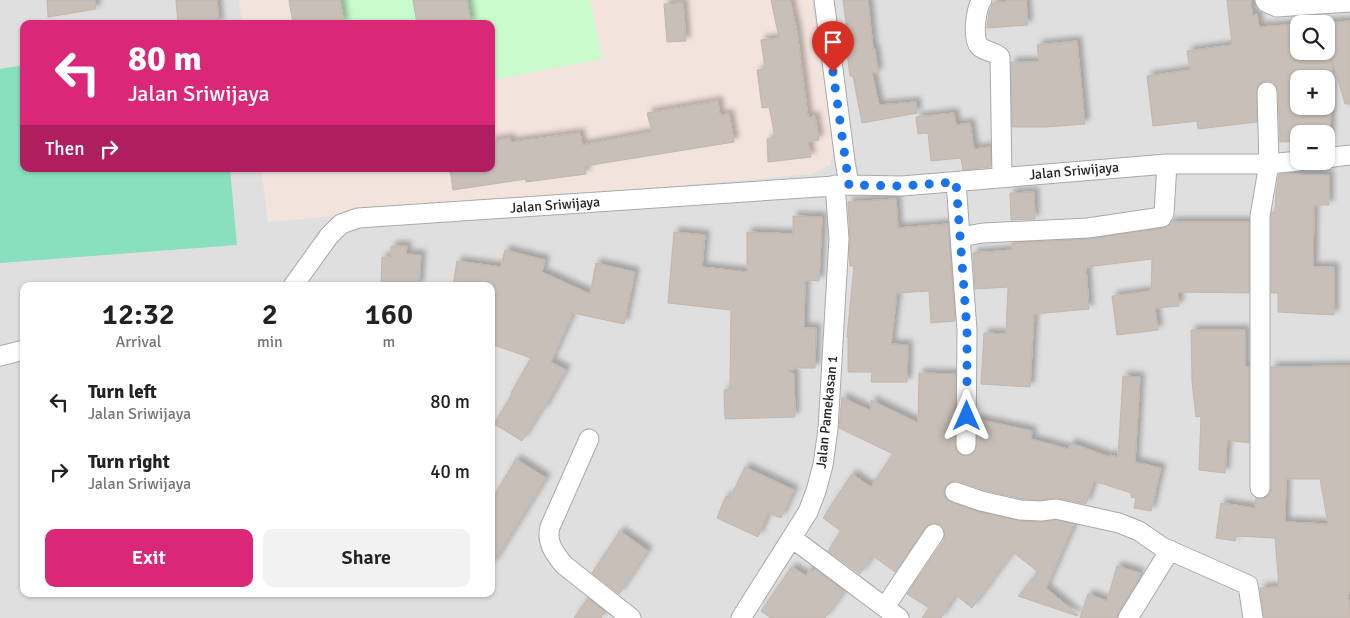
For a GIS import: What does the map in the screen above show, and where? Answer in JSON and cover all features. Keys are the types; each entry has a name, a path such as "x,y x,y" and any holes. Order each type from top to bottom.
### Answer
{"street":[{"path":"824,0 845,161 842,185"},
{"path":"982,0 978,4 976,20 977,43 980,47 996,53 1000,57 1002,177"},
{"path":"1265,0 1272,6 1277,7 1350,2"},
{"path":"1260,488 1260,216 1269,164 1267,92"},
{"path":"1335,157 1350,155"},
{"name":"Jalan Sriwijaya","path":"296,282 328,236 341,224 358,218 842,185 902,186 1167,164 1269,164 1290,162"},
{"path":"960,237 983,233 1088,228 1159,218 1164,213 1167,164"},
{"path":"956,182 967,330 966,445"},
{"name":"Jalan Pamekasan 1","path":"740,618 808,512 823,465 828,429 842,185"},
{"path":"0,356 20,351"},
{"path":"589,439 550,527 548,535 550,544 564,565 631,618"},
{"path":"955,492 981,501 1020,510 1056,510 1119,523 1139,531 1170,550 1248,585 1253,618"},
{"path":"792,538 892,613 934,534"},
{"path":"1128,618 1170,550"}],"shaded area":[{"path":"0,0 1350,0 1350,618 0,618"},
{"path":"239,0 812,0 834,147 830,165 812,174 268,222 261,172 495,172 495,20 242,20"}],"green space":[{"path":"290,0 590,0 602,59 495,79 495,20 293,20"},
{"path":"20,66 20,172 230,172 237,245 0,263 0,69"}],"building":[{"path":"47,0 95,0 96,9 48,17"},
{"path":"176,0 217,0 219,20 178,20"},
{"path":"289,0 340,0 343,20 292,20"},
{"path":"413,0 467,0 470,20 416,20"},
{"path":"771,0 790,0 797,32 808,117 815,116 819,140 808,142 811,157 768,162 767,139 775,137 769,107 762,108 757,70 765,69 761,40 779,38"},
{"path":"843,0 868,0 873,49 875,49 878,73 872,73 879,105 916,102 917,113 862,123 853,76 850,76 847,53 850,52"},
{"path":"1026,0 1028,25 987,28 989,12 993,3"},
{"path":"1227,0 1251,0 1252,15 1257,14 1259,27 1290,25 1290,60 1332,60 1332,70 1290,70 1290,115 1331,115 1330,125 1290,125 1290,141 1280,142 1278,91 1273,82 1267,81 1262,82 1257,87 1257,122 1198,129 1197,121 1153,126 1147,76 1190,70 1187,51 1232,45"},
{"path":"683,3 686,41 667,42 664,4"},
{"path":"1350,21 1350,104 1345,104 1332,60 1335,60 1335,22"},
{"path":"1077,41 1085,124 1012,127 1011,62 1039,62 1037,45"},
{"path":"718,101 720,115 729,114 734,142 585,166 586,174 526,182 526,179 453,190 450,172 495,172 495,140 510,138 511,142 580,133 582,145 652,132 647,113"},
{"path":"954,113 956,125 970,123 974,149 990,147 991,167 963,170 961,158 931,161 928,133 918,134 916,117"},
{"path":"1279,174 1329,175 1329,205 1314,205 1313,267 1334,267 1334,315 1278,312 1278,293 1271,293 1271,217 1272,212 1275,212"},
{"path":"1034,192 1035,219 1011,220 1010,193"},
{"path":"896,199 898,228 948,224 955,321 931,323 929,291 897,293 891,344 908,345 907,382 871,382 872,372 848,372 847,337 854,266 850,266 848,202"},
{"path":"793,216 822,217 819,281 805,280 804,328 816,328 815,368 786,370 794,374 795,417 725,419 724,390 730,389 731,310 668,303 674,232 705,235 702,267 747,272 747,232 793,234"},
{"path":"1172,222 1249,222 1249,293 1178,292 1179,306 1155,308 1158,330 1117,335 1112,296 1151,291 1152,259 1086,267 1089,309 1034,314 1030,387 981,384 984,333 1006,334 1008,287 975,289 973,253 1012,250 1012,243 1089,239 1164,228"},
{"path":"391,246 407,246 406,254 421,255 419,282 381,282 382,257 391,257"},
{"path":"505,250 545,260 542,272 590,294 596,263 635,272 624,324 573,313 551,362 566,370 543,411 541,410 522,441 495,425 495,422 531,358 495,345 495,282 454,282 457,261 501,267"},
{"path":"1191,330 1245,330 1245,367 1249,367 1249,443 1227,440 1225,473 1199,470 1201,416 1196,417 1192,382"},
{"path":"1350,366 1350,593 1348,593 1350,618 1264,618 1260,588 1279,587 1275,538 1236,536 1235,541 1216,538 1221,503 1255,508 1256,498 1265,498 1270,493 1271,367","holes":["1286,479 1320,479 1328,524 1285,522"]},
{"path":"919,373 955,374 955,445 956,451 965,456 971,455 976,450 977,419 1032,431 1031,439 1068,449 1071,443 1110,457 1110,455 1118,457 1123,376 1140,377 1135,462 1161,468 1151,511 1134,508 1136,498 1131,497 1131,493 1094,481 1086,504 1058,498 1041,500 1022,499 984,490 958,481 948,483 944,489 944,495 947,500 978,512 1019,521 1041,522 1056,520 1074,524 1046,588 1077,616 1018,596 1038,572 1013,552 972,608 956,595 941,618 922,618 929,608 907,594 944,540 944,530 941,525 935,523 925,528 895,572 873,556 860,574 828,551 841,531 823,518 852,474 871,487 893,454 839,428 842,397 871,411 871,400 918,423"},
{"path":"516,459 546,478 495,561 495,494"},
{"path":"745,467 794,490 781,518 768,513 758,537 717,518 726,496 730,498"},
{"path":"620,531 648,551 619,594 592,573"},
{"path":"1117,566 1140,573 1118,612 1117,618 1080,618 1088,594 1107,601"},
{"path":"792,567 806,576 810,569 813,572 815,569 844,591 825,618 771,618 761,611"},
{"path":"588,598 605,612 601,618 574,618"}],"route":[{"path":"833,72 849,185 902,186 956,182 967,330 967,416"}]}
